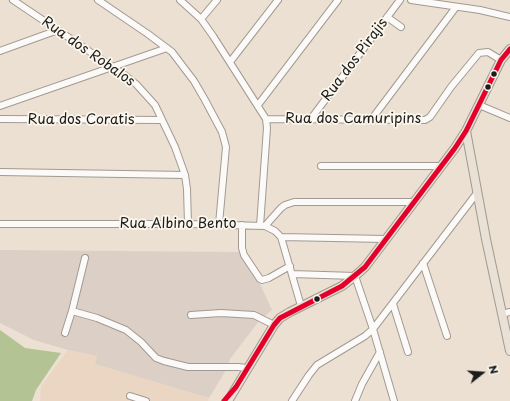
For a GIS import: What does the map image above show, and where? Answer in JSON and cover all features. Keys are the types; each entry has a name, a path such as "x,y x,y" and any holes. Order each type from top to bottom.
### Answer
{"main road":[{"path":"228,401 247,368 280,318 331,292 356,276 365,267 442,166 466,131 501,60 510,49"},
{"path":"466,131 477,193 506,313 510,351"},
{"path":"224,401 236,387"}],"street":[{"name":"Rua dos Robalos","path":"13,0 136,84 155,105 175,147 185,175 188,224"},
{"path":"98,0 167,48 183,65 194,81 217,122 225,139 226,147 219,224"},
{"path":"180,0 201,20 266,119 267,128 263,226"},
{"path":"201,20 216,0"},
{"path":"230,62 278,0"},
{"path":"258,106 338,0"},
{"name":"Rua dos Pirajis","path":"310,120 400,0"},
{"path":"411,0 444,2 456,7 480,10 510,17"},
{"path":"371,120 456,7"},
{"path":"387,17 401,27"},
{"path":"0,51 58,30"},
{"path":"0,106 167,48"},
{"name":"Rua dos Camuripins","path":"266,119 422,121 428,119 479,52 488,52 501,60"},
{"path":"479,105 510,118"},
{"name":"Rua dos Coratis","path":"0,119 162,120"},
{"path":"321,166 442,166"},
{"path":"0,172 185,175"},
{"path":"292,401 317,365 374,329 477,193"},
{"path":"263,226 285,205 294,202 414,202"},
{"name":"Rua Albino Bento","path":"0,224 219,224 263,226"},
{"path":"242,225 242,248 244,255 260,279 262,280 268,278 290,266"},
{"path":"263,226 275,231 281,237 301,306"},
{"path":"281,237 386,239"},
{"path":"65,333 85,258"},
{"path":"423,263 447,336"},
{"path":"292,274 356,276 374,329 394,401"},
{"path":"393,304 408,352"},
{"path":"72,311 97,318 126,330 156,358 164,361 188,368 247,368"},
{"path":"191,315 221,313 254,315 274,325"},
{"path":"355,401 362,384 380,352"},
{"path":"130,396 146,401"}],"shaded area":[{"path":"0,250 239,252 260,284 272,310 259,321 230,359 226,370 209,398 95,364 97,356 68,350 34,340 0,323"},
{"path":"68,350 97,356 95,364 209,398 208,401 40,401 41,386"}],"green space":[{"path":"0,330 25,348 61,353 36,390 32,401 0,401"}],"transit line":[{"path":"224,401 236,387 274,325 280,318 342,286 365,267 455,148 466,131 501,60 510,49"}]}
